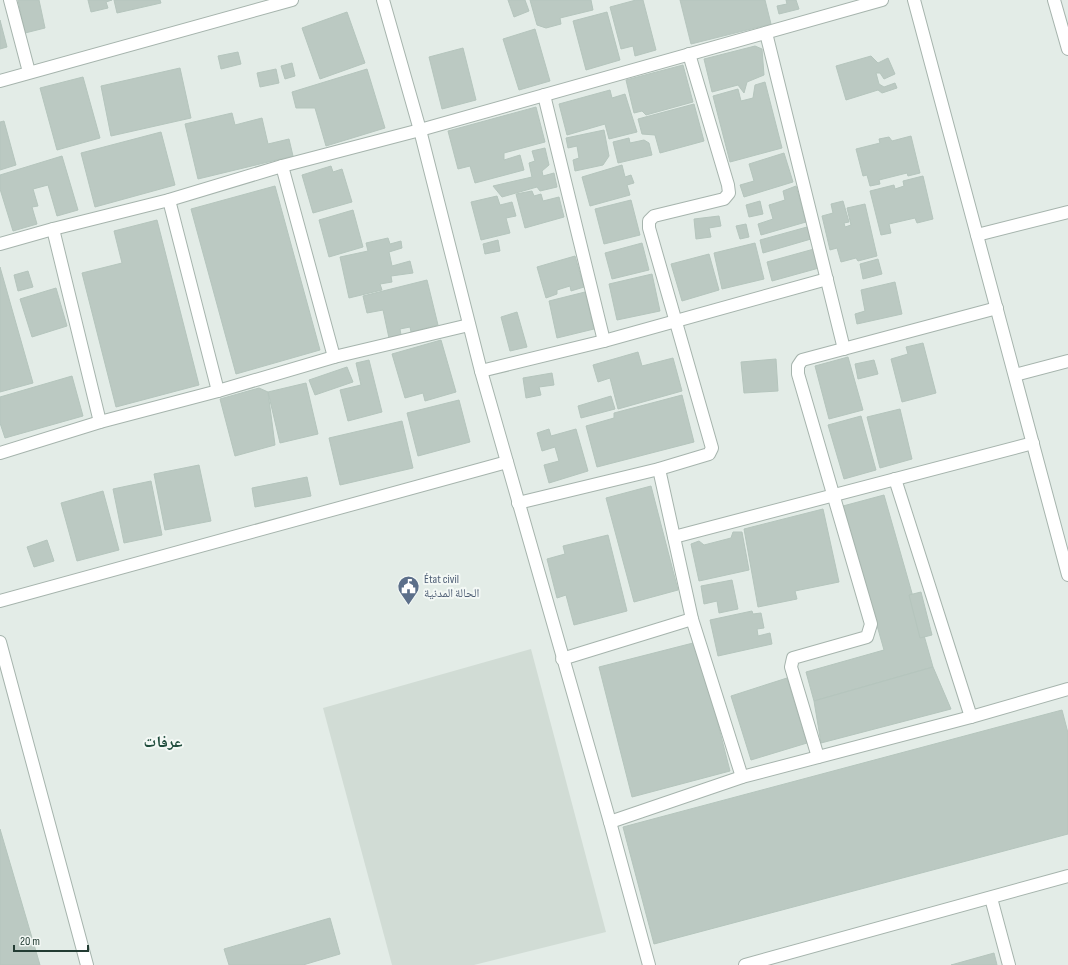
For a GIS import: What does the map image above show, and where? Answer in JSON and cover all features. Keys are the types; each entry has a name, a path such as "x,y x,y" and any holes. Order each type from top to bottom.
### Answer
{"street":[{"path":"10,0 29,72"},
{"path":"0,81 269,3 292,0"},
{"path":"382,0 420,130 481,371 562,659 610,822 649,965"},
{"path":"0,244 169,200 282,166 420,130 882,0"},
{"path":"914,0 1068,574"},
{"path":"1054,0 1068,49"},
{"path":"766,33 844,349"},
{"path":"518,502 659,469 709,454 712,448 649,221 654,216 724,199 729,193 728,185 689,54"},
{"path":"544,95 604,340"},
{"path":"282,166 334,357"},
{"path":"169,200 218,391"},
{"path":"977,235 1068,212"},
{"path":"53,229 100,422"},
{"path":"481,371 676,321 827,279"},
{"path":"818,757 791,667 793,658 867,637 870,632 871,624 798,374 798,366 802,360 997,308"},
{"path":"0,453 100,422 218,391 334,357 469,325"},
{"path":"1015,375 1068,361"},
{"path":"674,537 1033,443"},
{"path":"0,601 507,462"},
{"path":"659,469 692,619 742,777"},
{"path":"895,479 971,717"},
{"path":"562,659 692,619"},
{"path":"0,642 87,965"},
{"path":"610,822 742,777 971,717 1068,689"},
{"path":"745,965 759,963 1068,876"},
{"path":"991,898 1009,965"}],"shaded area":[{"path":"531,649 606,932 474,965 392,965 323,708"}],"building":[{"path":"18,0 39,0 45,28 25,33"},
{"path":"88,0 112,0 106,2 108,8 91,12"},
{"path":"114,0 160,0 161,3 117,13"},
{"path":"508,0 525,0 529,11 514,17"},
{"path":"530,0 591,0 593,10 560,18 561,24 546,28 537,25"},
{"path":"636,0 643,0 656,50 635,56 633,46 621,49 610,7"},
{"path":"680,0 765,0 771,24 691,44"},
{"path":"786,0 796,0 799,9 779,14 777,6 787,4"},
{"path":"347,12 365,63 320,79 302,28"},
{"path":"607,12 620,60 586,70 573,21"},
{"path":"0,20 7,47 0,49"},
{"path":"535,29 550,81 519,90 503,39"},
{"path":"755,46 762,49 764,75 747,82 744,93 738,85 712,92 704,59"},
{"path":"463,48 476,100 442,109 429,57"},
{"path":"238,52 241,64 221,69 218,56"},
{"path":"871,56 878,63 888,58 895,74 884,79 880,73 876,73 879,84 884,87 895,83 897,88 882,93 878,90 846,100 836,66"},
{"path":"292,63 295,76 285,79 281,66"},
{"path":"683,65 693,102 646,115 642,111 634,113 626,80"},
{"path":"180,68 191,118 111,136 101,86"},
{"path":"276,69 279,83 260,87 257,73"},
{"path":"367,69 385,128 326,146 315,108 296,108 292,92"},
{"path":"83,77 100,138 57,150 40,88"},
{"path":"765,82 782,148 730,162 713,96 738,89 741,101 753,98 755,85"},
{"path":"610,90 612,98 625,94 637,132 609,139 605,124 567,135 559,104"},
{"path":"694,104 704,141 660,153 655,135 642,134 638,119"},
{"path":"536,107 545,142 504,153 504,160 520,155 524,170 475,183 470,166 458,169 448,131"},
{"path":"232,113 235,125 262,118 268,144 289,139 293,156 198,179 185,124"},
{"path":"4,121 16,165 0,170 0,122"},
{"path":"604,130 609,156 603,165 575,171 573,160 579,158 577,146 568,148 566,138"},
{"path":"161,132 175,185 95,207 81,153"},
{"path":"911,136 920,173 908,176 907,173 879,180 880,184 870,186 867,175 863,176 856,149 880,143 879,139 889,137 892,141"},
{"path":"629,138 630,143 644,140 649,143 652,155 618,163 613,142"},
{"path":"545,148 549,165 542,171 543,176 554,173 557,187 540,191 537,187 502,197 493,186 532,177 529,163 535,161 532,151"},
{"path":"784,153 793,182 744,197 740,185 754,181 749,164"},
{"path":"62,156 78,210 57,216 48,185 33,189 38,206 32,207 37,224 13,231 0,189 0,175"},
{"path":"622,165 625,177 631,175 634,183 627,185 630,195 590,206 582,177"},
{"path":"331,166 333,172 342,169 352,202 313,213 302,175"},
{"path":"923,176 933,219 917,223 915,218 889,224 891,233 881,235 870,191 894,185 895,189 904,186 903,181"},
{"path":"275,186 320,350 236,374 191,209"},
{"path":"796,186 806,222 761,235 758,224 773,219 769,205 785,200 783,191"},
{"path":"532,191 534,196 541,194 543,201 559,197 564,217 525,228 516,194"},
{"path":"497,196 500,205 512,202 516,216 506,218 510,233 481,240 471,202"},
{"path":"631,200 640,235 604,244 595,209"},
{"path":"760,201 763,214 749,217 746,205"},
{"path":"843,201 849,222 844,223 845,227 851,225 847,208 865,204 877,256 858,261 856,258 841,262 837,248 830,250 822,216 833,213 831,204"},
{"path":"353,210 363,247 329,257 319,220"},
{"path":"719,216 721,226 709,228 711,237 696,239 694,219"},
{"path":"157,220 199,385 116,407 82,273 122,263 114,231"},
{"path":"746,224 749,237 740,239 736,226"},
{"path":"807,227 811,239 763,253 760,240"},
{"path":"388,238 390,244 401,241 402,248 389,252 392,266 410,261 413,273 391,276 392,282 380,284 382,290 349,298 340,257 368,251 366,243"},
{"path":"498,240 500,251 485,254 483,244"},
{"path":"642,243 649,270 612,279 605,253"},
{"path":"755,243 764,279 722,289 714,253"},
{"path":"814,249 819,268 772,281 767,262"},
{"path":"709,254 719,290 682,301 671,264"},
{"path":"575,256 584,287 571,291 570,286 557,290 557,294 546,298 537,267"},
{"path":"878,259 882,274 863,279 860,264"},
{"path":"0,267 33,383 0,392"},
{"path":"28,271 33,287 18,291 14,275"},
{"path":"652,274 660,311 617,320 609,284"},
{"path":"427,280 438,325 411,332 410,327 400,329 401,335 389,338 383,310 367,313 363,296"},
{"path":"895,282 902,314 857,324 855,314 865,311 861,290"},
{"path":"56,288 67,326 32,337 20,299"},
{"path":"585,292 594,329 557,338 549,301"},
{"path":"517,312 527,347 510,351 501,317"},
{"path":"441,340 456,392 425,401 423,393 405,398 392,354"},
{"path":"923,343 936,393 902,402 891,359 908,354 906,347"},
{"path":"638,352 642,366 673,358 682,391 618,409 610,378 598,382 593,365"},
{"path":"848,357 863,410 829,419 815,366"},
{"path":"776,359 778,391 744,393 741,362"},
{"path":"369,360 382,412 348,421 340,390 361,385 356,363"},
{"path":"874,360 878,374 858,379 855,364"},
{"path":"347,367 353,382 315,395 309,380"},
{"path":"552,373 554,385 539,387 541,395 526,398 523,378"},
{"path":"72,376 83,416 5,438 0,423 0,397"},
{"path":"306,383 318,434 280,443 268,392"},
{"path":"259,388 268,392 275,445 235,456 220,399"},
{"path":"682,395 694,442 597,467 586,426 614,418 614,413"},
{"path":"611,396 615,409 581,418 578,406"},
{"path":"459,400 470,442 418,456 407,413"},
{"path":"900,409 912,459 880,468 867,417"},
{"path":"861,416 876,470 844,479 828,425"},
{"path":"402,421 413,468 340,485 329,438"},
{"path":"549,429 551,436 576,429 588,471 549,483 544,465 559,461 555,447 542,451 537,433"},
{"path":"199,465 211,521 165,530 154,474"},
{"path":"307,477 311,496 255,507 252,488"},
{"path":"151,481 162,535 124,543 113,489"},
{"path":"651,486 678,590 634,602 606,498"},
{"path":"103,491 119,550 77,561 61,503"},
{"path":"884,495 933,667 814,701 806,672 884,650 843,506"},
{"path":"823,509 839,582 795,591 797,599 758,607 744,529"},
{"path":"733,532 742,532 749,570 699,581 691,544 699,541 704,545 731,538"},
{"path":"608,535 627,611 574,625 566,595 557,598 547,559 565,554 563,546"},
{"path":"47,540 54,561 34,567 27,547"},
{"path":"732,580 738,609 719,613 717,601 704,604 701,586"},
{"path":"921,592 932,635 920,638 909,595"},
{"path":"752,611 753,614 761,613 764,628 757,629 758,636 770,633 772,644 718,656 710,620"},
{"path":"697,642 730,771 632,797 599,667"},
{"path":"933,667 951,709 821,743 814,701"},
{"path":"787,678 807,743 751,760 731,696"},
{"path":"1062,710 1068,733 1068,834 654,944 623,827"},
{"path":"0,829 40,965 0,965"},
{"path":"330,918 340,954 303,965 229,965 224,949"},
{"path":"994,953 997,965 951,965"}],"place":[{"name":"État civil الحالة المدنية","path":"409,606"}],"district":[{"name":"عرفات","path":"163,742"}]}
